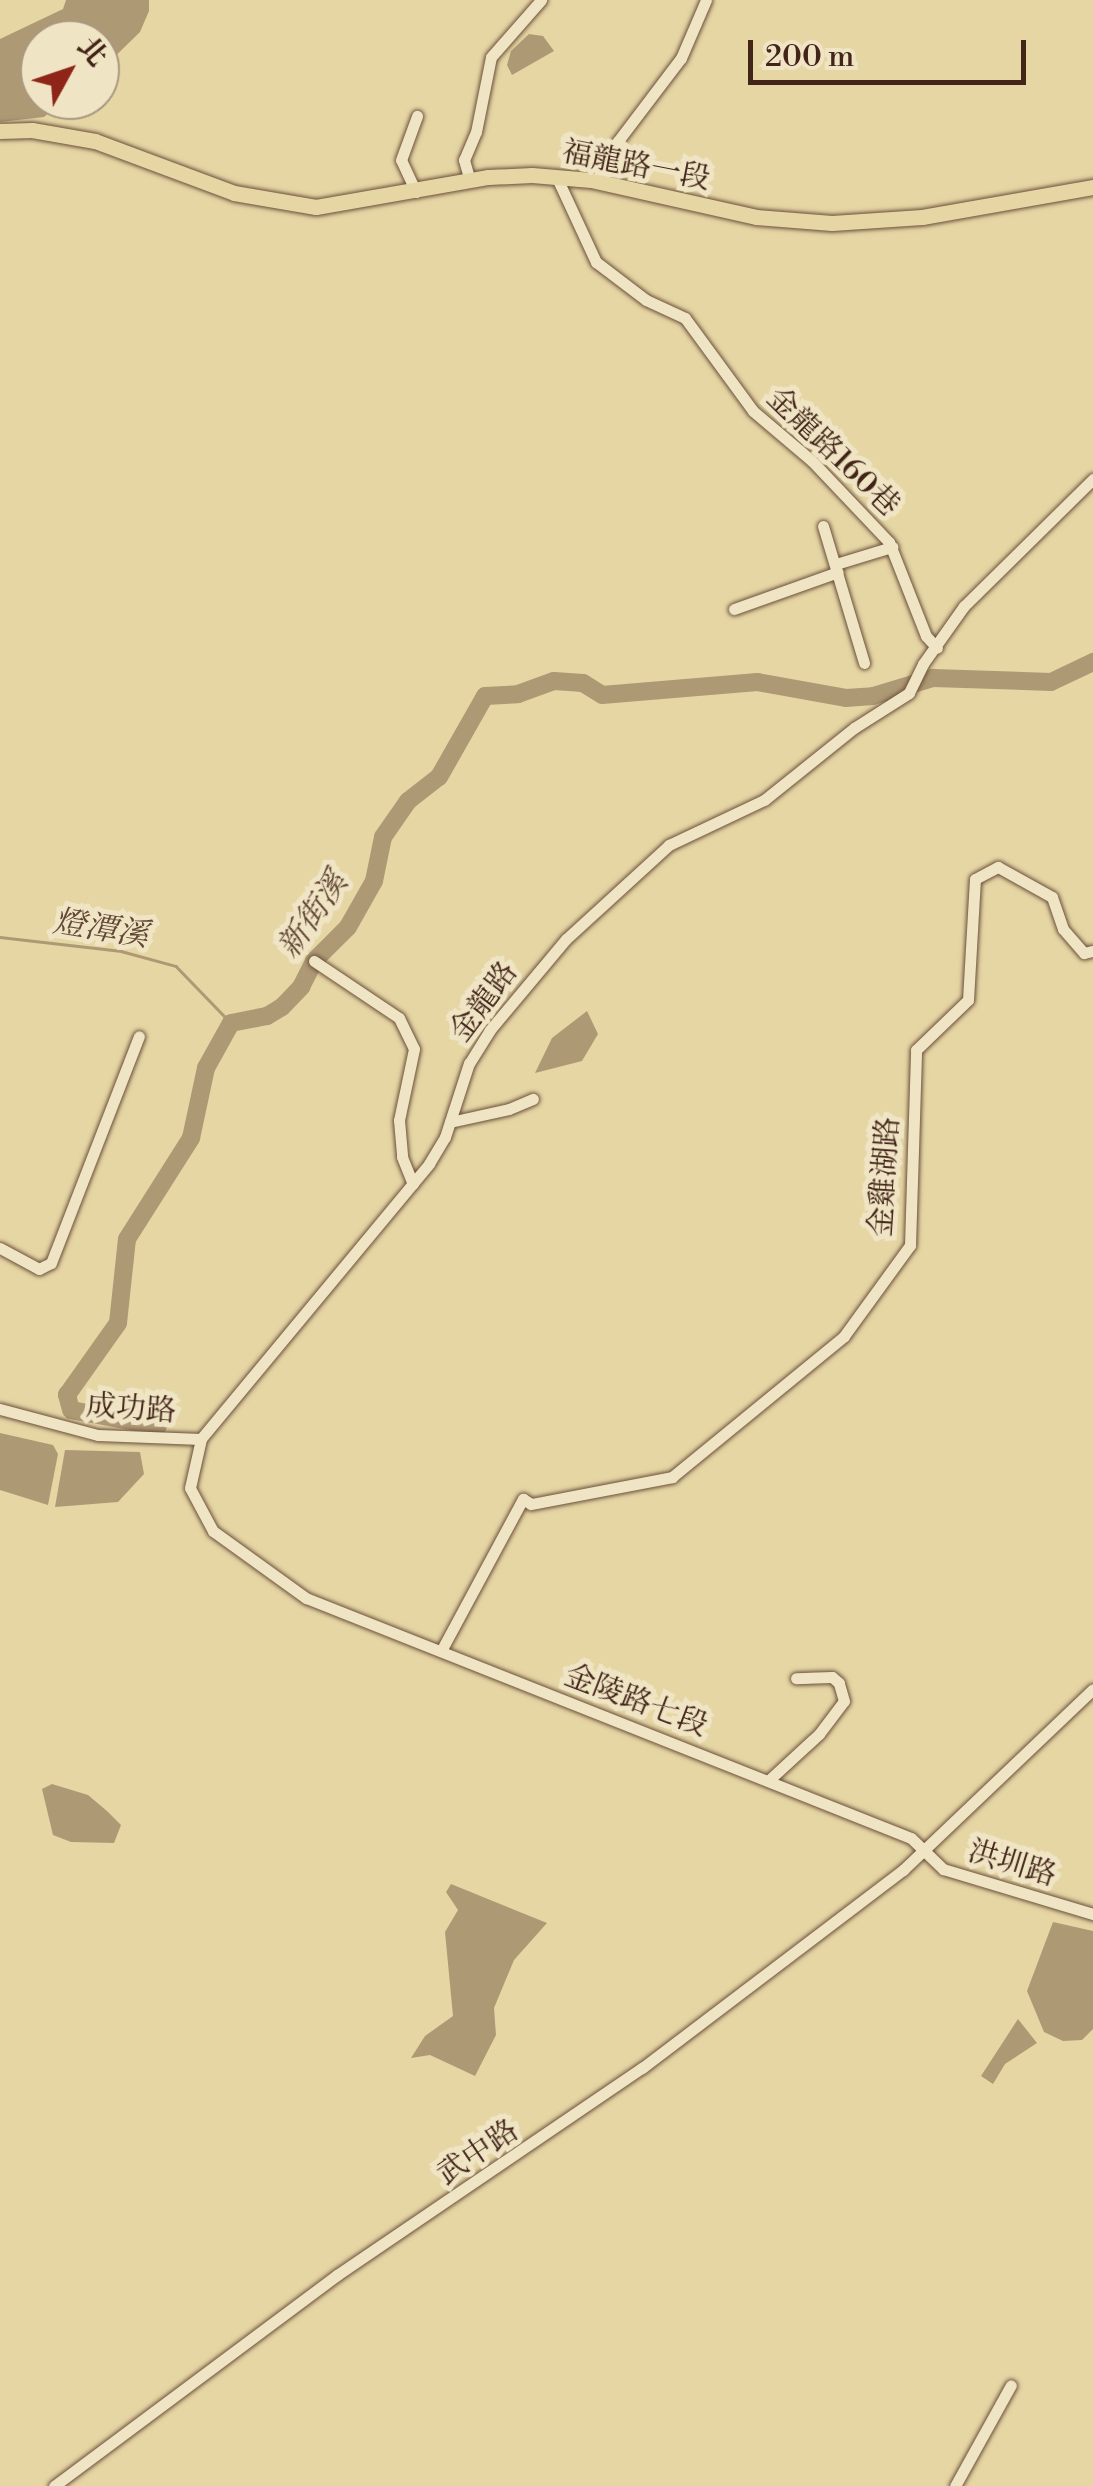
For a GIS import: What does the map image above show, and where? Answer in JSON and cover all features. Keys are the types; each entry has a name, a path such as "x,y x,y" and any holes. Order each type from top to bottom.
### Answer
{"main road":[{"name":"福龍路一段","path":"0,132 32,130 95,140 234,193 291,206 347,204 532,175 603,182 797,223 922,217 1093,186"}],"street":[{"path":"470,182 464,160 476,132 491,57 541,0"},
{"path":"603,182 604,168 618,141 681,58 706,0"},
{"path":"416,192 401,160 417,116"},
{"name":"金龍路160巷","path":"558,178 596,262 646,300 686,318 752,411 812,461 892,548 926,636 937,648"},
{"path":"937,648 964,606 1093,479"},
{"path":"823,526 864,663"},
{"path":"734,609 892,548"},
{"name":"金龍路","path":"202,1439 413,1184 446,1137 468,1063 566,939 669,845 764,800 854,728 908,693 937,648"},
{"name":"金雞湖路","path":"440,1651 523,1499 531,1504 672,1477 844,1336 910,1244 916,1050 968,1000 975,878 998,867 1052,897 1063,928 1084,953 1093,951"},
{"path":"314,962 399,1018 414,1049 399,1120 402,1157 413,1184"},
{"path":"0,1248 38,1269 50,1263 139,1036"},
{"path":"450,1122 509,1109 534,1099"},
{"name":"成功路","path":"0,1409 98,1435 202,1439"},
{"name":"金陵路七段","path":"202,1439 190,1488 213,1532 306,1598 911,1838 924,1851"},
{"path":"768,1780 819,1734 844,1701 840,1683 832,1677 796,1678"},
{"path":"924,1851 1093,1689"},
{"name":"洪圳路","path":"924,1851 943,1870 1093,1914"},
{"name":"武中路","path":"54,2486 338,2275 642,2068 924,1851"},
{"path":"955,2486 1011,2386"}],"shaded area":[{"path":"66,0 149,0 140,32 120,52 120,20 40,20 63,9"},
{"path":"20,29 20,120 0,122 0,39"},
{"path":"529,34 543,36 554,51 512,75 507,65 511,51"},
{"path":"587,1011 598,1034 582,1061 535,1073 552,1038"},
{"path":"0,1433 53,1445 58,1454 48,1505 0,1490"},
{"path":"65,1450 140,1452 144,1474 118,1502 55,1507"},
{"path":"52,1784 88,1795 107,1811 121,1825 114,1843 71,1842 53,1835 42,1789"},
{"path":"451,1884 547,1923 514,1960 494,2008 496,2035 475,2076 430,2055 411,2058 425,2036 453,2016 445,1932 458,1910 446,1892"},
{"path":"1053,1922 1093,1931 1093,2029 1082,2040 1063,2041 1044,2032 1027,1991"},
{"path":"1018,2019 1037,2043 1005,2064 993,2084 981,2076"}],"waterway":[{"name":"新街溪","path":"158,1426 71,1410 67,1395 118,1323 127,1239 191,1138 206,1068 231,1023 267,1016 282,1007 301,987 314,961 348,927 374,881 383,837 408,801 439,777 485,696 518,694 554,681 583,683 602,695 757,682 846,698 873,696 933,678 1051,682 1093,662"},
{"name":"燈潭溪","path":"0,937 121,951 176,966 231,1023"}]}
